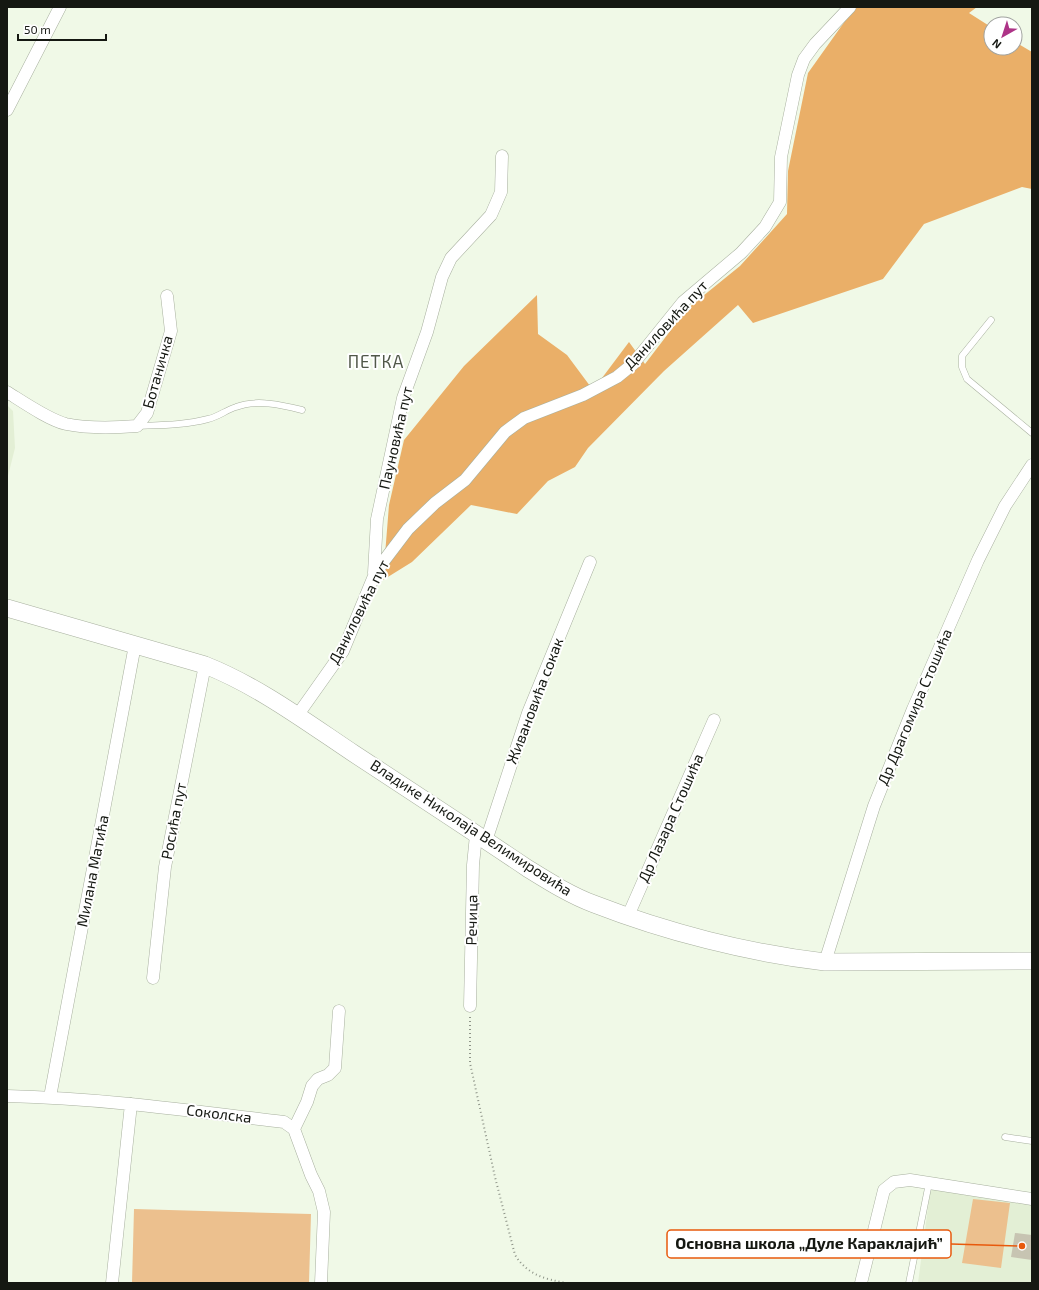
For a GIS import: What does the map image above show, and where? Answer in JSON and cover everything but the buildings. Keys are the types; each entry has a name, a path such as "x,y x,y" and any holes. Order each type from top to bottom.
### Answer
{"street":[{"path":"7,110 21,86 60,7"},
{"name":"Даниловића пут","path":"297,716 343,651 374,576 382,562 408,530 435,503 465,480 505,432 524,418 583,395 617,377 633,364 684,302 741,253 766,227 780,202 781,157 798,76 804,59 815,44 850,7"},
{"name":"Пауновића пут","path":"374,576 377,519 403,398 427,332 442,277 451,258 491,216 501,192 502,156"},
{"name":"Ботаничка","path":"7,392 32,408 65,424 105,428 137,426 146,413 171,331 167,296"},
{"name":"Др Драгомира Стошића","path":"825,962 874,806 913,709 978,560 1005,506 1032,465"},
{"name":"Живановића сокак","path":"481,838 528,713 590,562"},
{"name":"Владике Николаја Велимировића","path":"7,608 205,665 254,688 481,838 558,887 593,904 628,916 714,941 799,959 825,962 1032,961"},
{"name":"Милана Матића","path":"50,1097 135,645"},
{"name":"Росића пут","path":"153,978 165,867 205,665"},
{"name":"Др Лазара Стошића","path":"628,916 714,720"},
{"name":"Речица","path":"470,1006 473,865 481,838"},
{"path":"321,1283 324,1212 319,1191 311,1175 294,1130 307,1102 312,1086 318,1079 328,1075 335,1068 339,1011"},
{"name":"Соколска","path":"7,1096 50,1097 130,1104 284,1122 294,1130"},
{"path":"112,1283 130,1104"},
{"path":"861,1283 884,1190 894,1182 910,1180 1032,1198"}],"lane":[{"path":"991,320 962,356 962,367 967,379 1032,433"},
{"path":"137,426 184,424 217,417 236,407 248,404 279,405 302,410"},
{"path":"1005,1137 1032,1141"},
{"path":"909,1283 929,1183"}],"path":[{"path":"470,1006 470,1062 495,1177 515,1255 522,1265 531,1273 546,1279 567,1283"}],"shaded area":[{"path":"855,7 977,7 969,13 983,22 983,56 1023,56 1023,47 1032,52 1032,189 1022,187 924,224 883,279 753,323 738,305 664,371 588,448 575,467 548,481 517,514 471,505 412,562 383,580 389,505 404,440 464,366 537,295 538,334 567,355 593,390 629,342 645,364 687,309 740,266 787,214 788,171 808,73"},
{"path":"7,405 13,411 15,448 7,480"},
{"path":"932,1177 1032,1193 1032,1283 918,1283"},
{"path":"973,1199 1010,1203 1001,1268 962,1263"},
{"path":"134,1209 311,1214 309,1283 132,1283"}],"place":[{"name":"Основна школа „Дуле Караклајић”","path":"1022,1246"}],"district":[{"name":"ПЕТКА","path":"376,362"}]}
